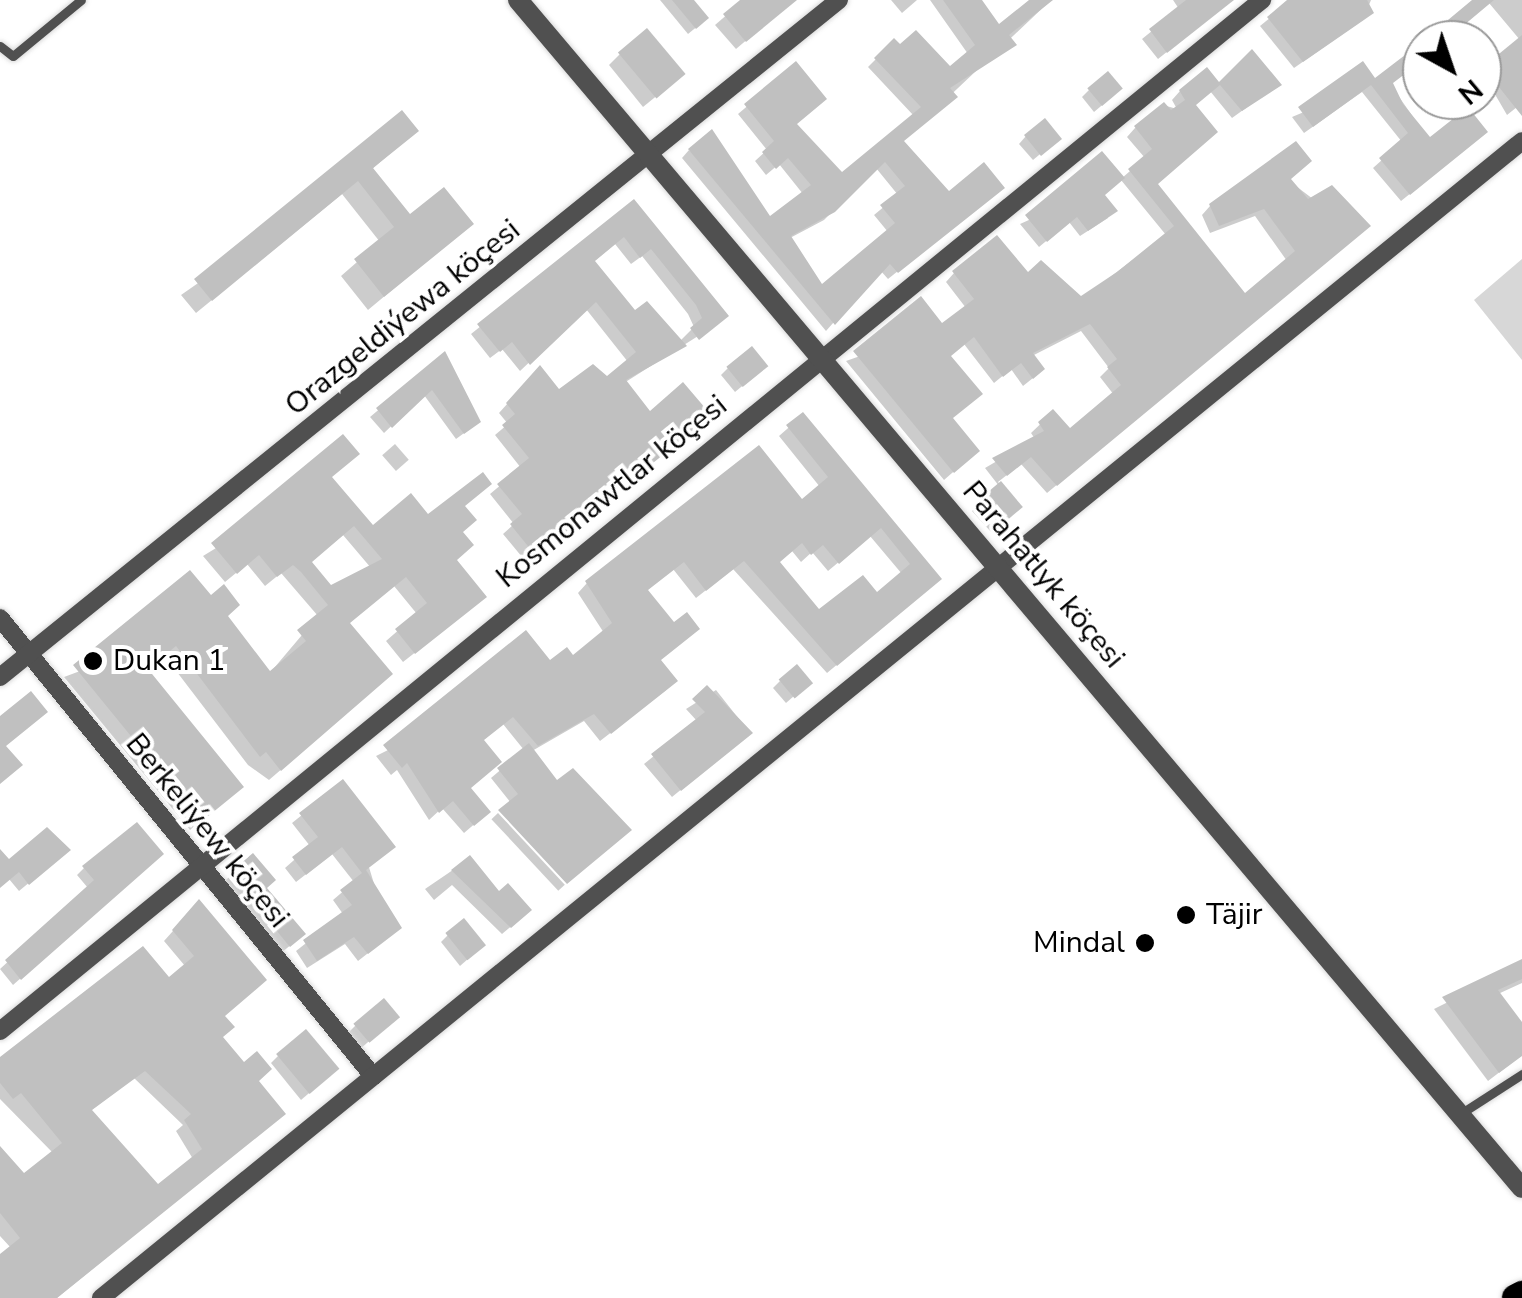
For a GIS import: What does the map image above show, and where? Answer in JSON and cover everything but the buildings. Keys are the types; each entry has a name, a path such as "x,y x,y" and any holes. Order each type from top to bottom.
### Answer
{"street":[{"name":"Parahatlyk köçesi","path":"518,0 1522,1188"},
{"name":"Orazgeldiýewa köçesi","path":"0,678 839,0"},
{"name":"Kosmonawtlar köçesi","path":"0,1030 1262,0"},
{"path":"101,1298 1522,141"},
{"name":"Berkeliýew köçesi","path":"0,618 372,1076"}],"lane":[{"path":"0,46 14,56 81,0"},
{"path":"1460,1114 1522,1074"}],"shaded area":[{"path":"1522,259 1522,360 1474,300"}],"place":[{"name":"Dukan 1","path":"93,661"},
{"name":"Täjir","path":"1186,915"},
{"name":"Mindal","path":"1145,943"}]}
